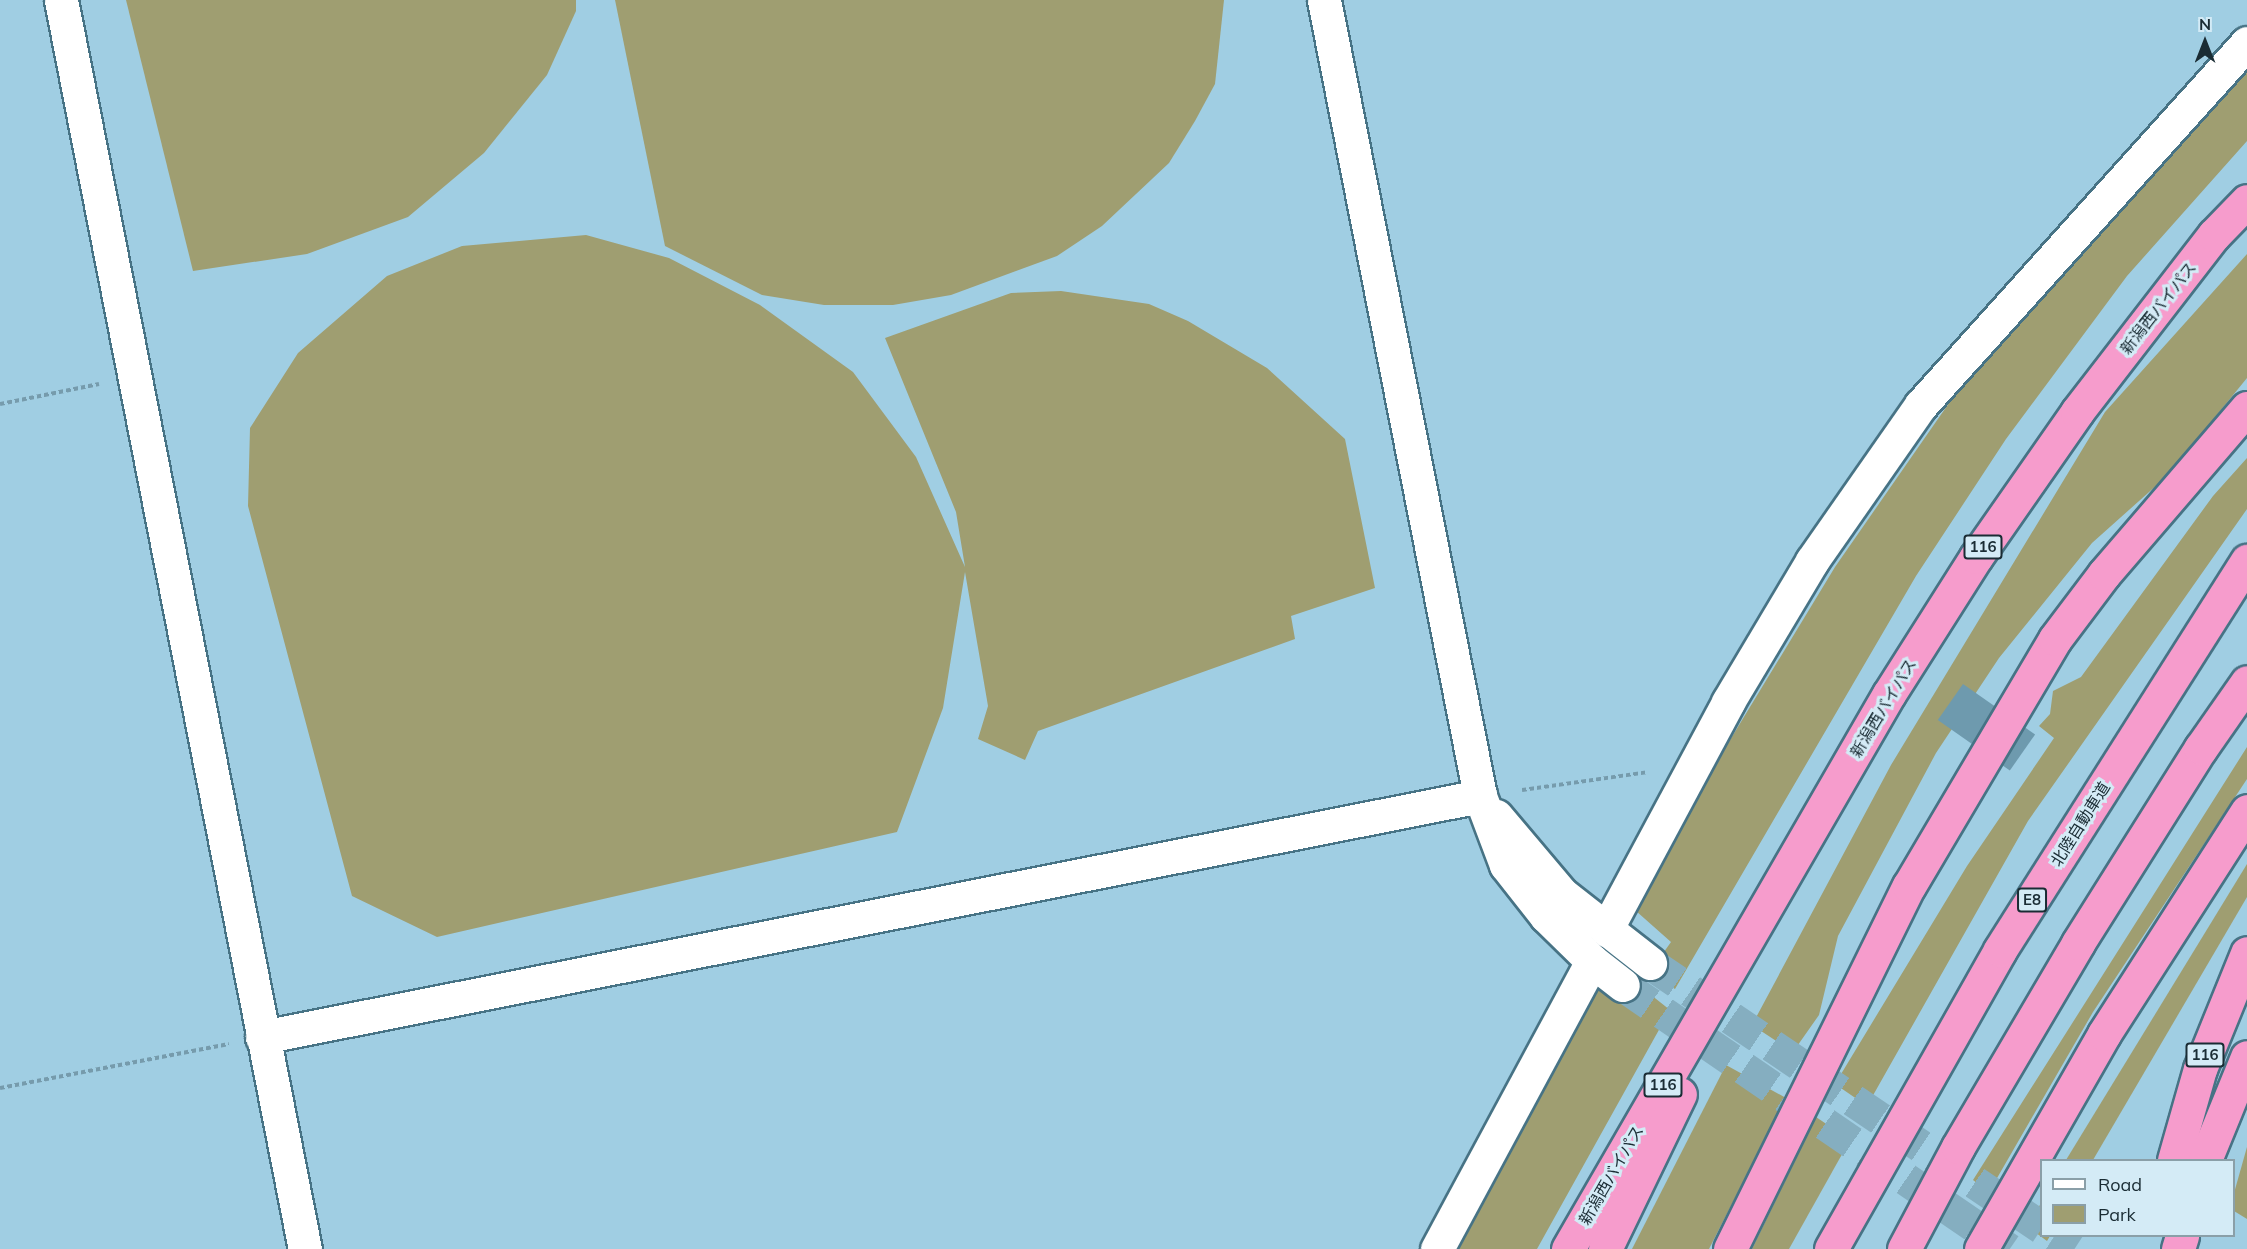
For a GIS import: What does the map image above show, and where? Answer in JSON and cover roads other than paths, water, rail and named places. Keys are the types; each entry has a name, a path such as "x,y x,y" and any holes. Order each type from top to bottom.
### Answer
{"highway":[{"name":"新潟西バイパス","path":"1568,1249 1760,922 1889,694 1976,557 2077,411 2214,235 2247,201"},
{"path":"1730,1249 1909,886 2055,639 2104,574 2247,408"},
{"name":"北陸自動車道","path":"1831,1249 2000,950 2247,561"},
{"path":"1904,1249 1958,1147 2078,943 2200,748 2247,682"},
{"path":"1981,1249 2104,1034 2247,811"},
{"path":"1605,1249 1760,922"},
{"name":"116","path":"2175,1159 2207,1048 2247,953"},
{"path":"2206,1159 2247,1057"}],"street":[{"path":"61,0 305,1249"},
{"path":"1324,0 1479,796 1506,865 1546,916 1592,962 1623,985"},
{"path":"1606,930 1694,766 1812,561 1921,405 2247,43"},
{"path":"262,1037 1479,796"},
{"path":"1479,796 1562,894 1650,963"},
{"path":"1437,1249 1592,962"}],"tunnel":[{"path":"1650,963 2040,1226"},
{"path":"1623,985 2009,1249"},
{"path":"2056,1237 2074,1249"}]}
